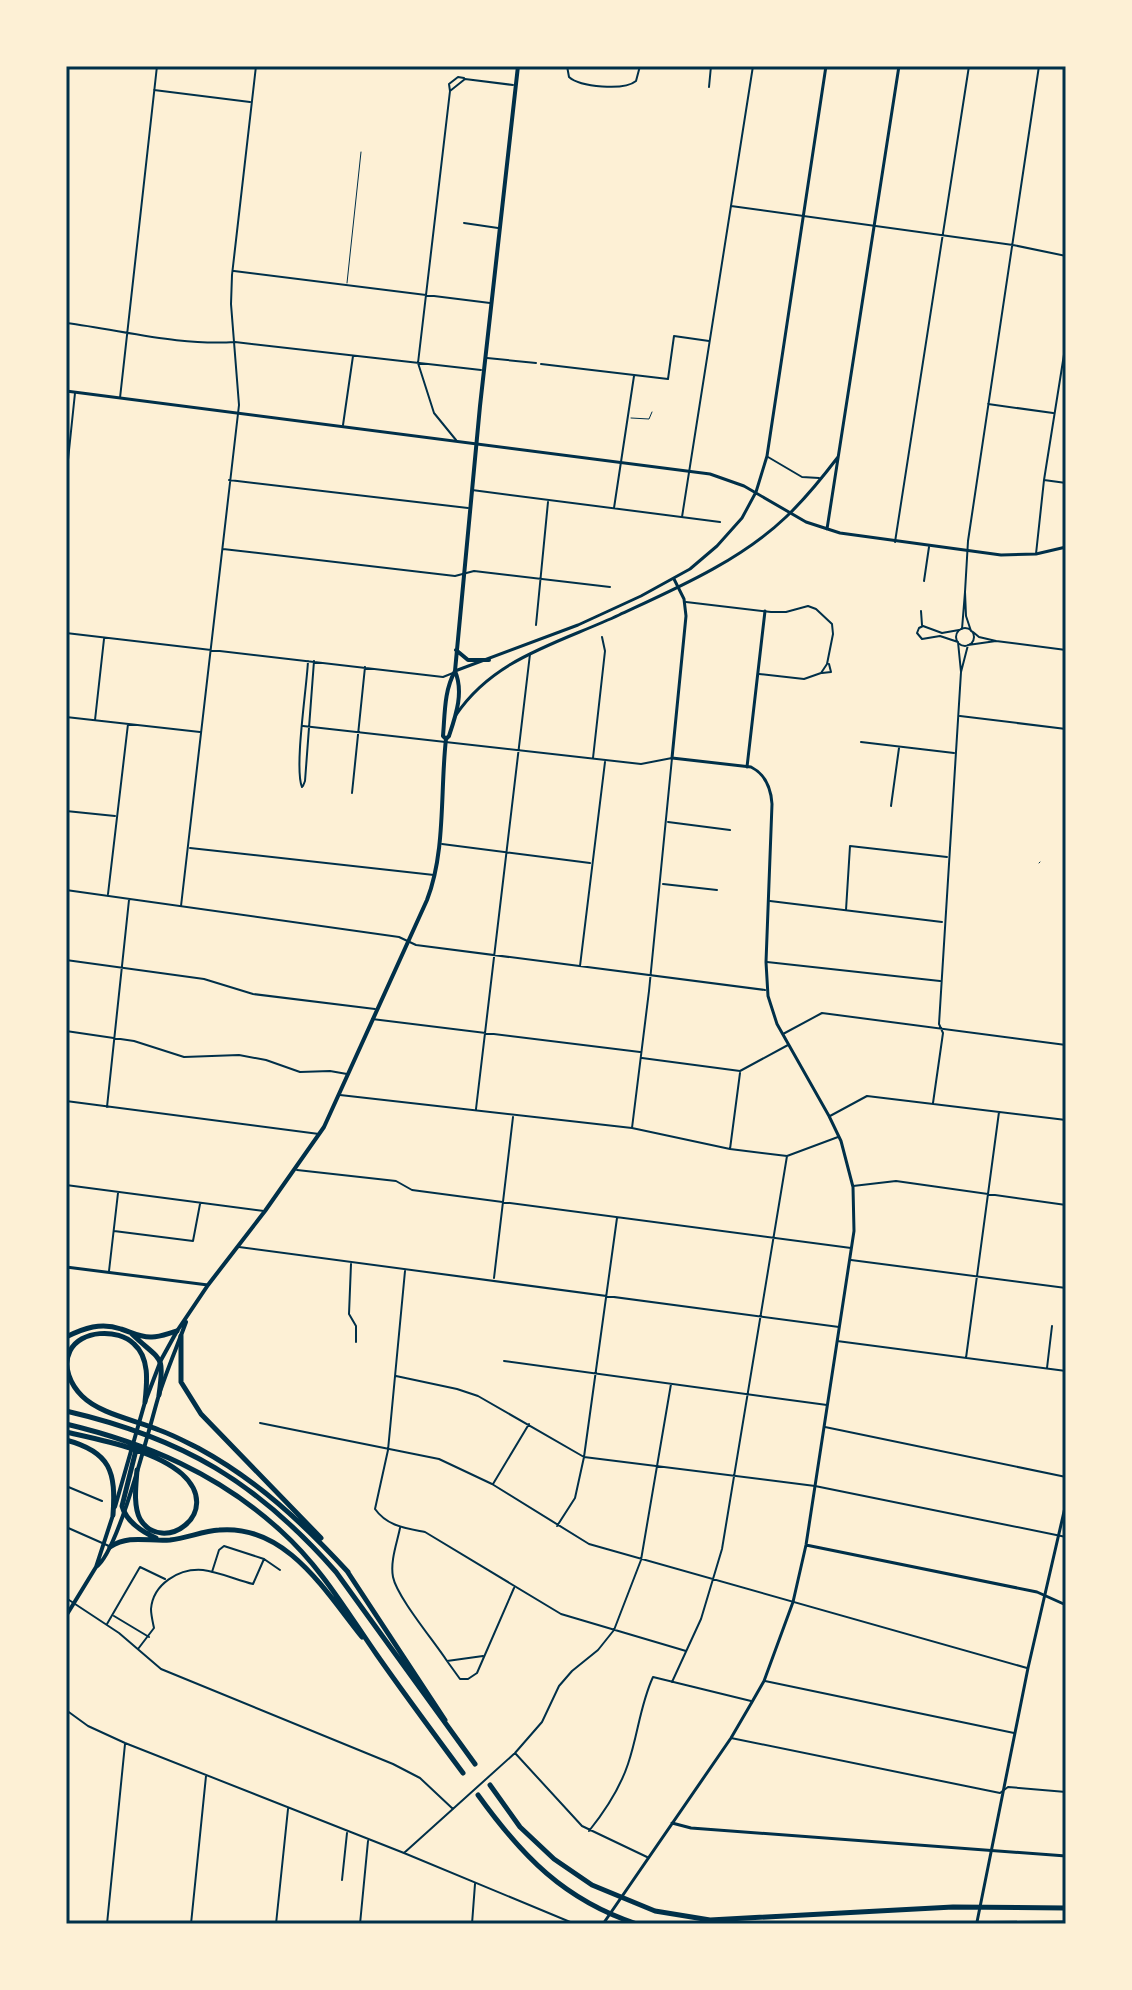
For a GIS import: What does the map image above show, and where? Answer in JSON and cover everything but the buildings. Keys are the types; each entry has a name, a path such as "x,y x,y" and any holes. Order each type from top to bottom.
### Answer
{"highway":[{"path":"66,1337 87,1327 99,1326 155,1337 179,1334 181,1382 201,1414 315,1531 348,1572 449,1728"},
{"path":"130,1333 161,1360 159,1395"},
{"path":"145,1402 146,1366 135,1344 121,1336 103,1334 88,1335 75,1343 68,1353 67,1368 71,1382 83,1398 100,1408 164,1431 231,1467 292,1513 348,1572"},
{"path":"66,1411 161,1439 218,1468 266,1502 336,1572 475,1764"},
{"path":"66,1424 130,1441 187,1466 236,1495 281,1531 301,1552 344,1605 376,1654"},
{"path":"66,1432 114,1444 163,1462 182,1475 197,1498 197,1508 189,1524 173,1532 157,1532 142,1521 137,1510 137,1470"},
{"path":"66,1440 100,1455 112,1470 113,1515"},
{"path":"134,1442 134,1460 123,1500 123,1512 136,1526 160,1540"},
{"path":"107,1546 132,1538 168,1540 221,1530 254,1534 272,1540 290,1552 316,1580 376,1654 463,1773"},
{"path":"490,1785 520,1827 554,1859 592,1885 655,1911 710,1920 953,1907 1066,1908"},
{"path":"478,1795 508,1836 543,1872 585,1901 637,1924"},
{"path":"938,1924 1066,1923"}],"main road":[{"path":"455,718 462,575 518,66"},
{"path":"446,741 443,736 446,694 455,671 588,620 674,579 717,546 742,518 756,492 767,456 826,66"},
{"path":"827,529 899,66"},
{"path":"1060,66 1066,67"},
{"path":"66,391 691,471 726,478 827,529 895,542 1001,555 1036,554 1066,547"},
{"path":"134,1442 161,1360 208,1285 320,1134 427,901 435,875 446,741 455,718 468,698 508,664 618,616 734,554 790,513 838,457"},
{"path":"603,1924 731,1738 764,1681 793,1602 806,1545 825,1427 851,1260 855,1212 853,1187 839,1137 783,1034 767,990 772,796 762,775 747,767 672,758 685,624 684,602 674,579"},
{"path":"747,767 765,611"},
{"path":"456,650 468,660 489,660"},
{"path":"66,1267 208,1285"},
{"path":"66,1616 96,1567 102,1563 113,1515 153,1418 179,1334"},
{"path":"107,1546 137,1470 134,1460"},
{"path":"977,1924 1028,1668 1066,1503"},
{"path":"806,1545 1046,1595 1066,1605"},
{"path":"672,1823 691,1828 1066,1856"}],"street":[{"path":"120,398 157,66"},
{"path":"181,906 238,413 239,375 231,304 256,66"},
{"path":"567,66 569,77 578,83 623,88 636,81 640,66"},
{"path":"709,87 711,66"},
{"path":"682,517 753,66"},
{"path":"895,542 969,66"},
{"path":"933,1103 943,1033 941,982 954,753 964,652 973,639 966,616 966,552 1039,66"},
{"path":"456,441 434,413 418,363 450,91 465,79 516,86"},
{"path":"154,90 251,102"},
{"path":"731,206 1013,245 1066,256"},
{"path":"464,223 500,228"},
{"path":"233,271 493,303"},
{"path":"66,323 128,333 216,343 235,342 484,371"},
{"path":"541,364 668,379 674,336 710,341"},
{"path":"1036,554 1044,480 1066,342"},
{"path":"343,426 353,355"},
{"path":"486,357 536,363"},
{"path":"614,508 635,375"},
{"path":"66,479 76,392"},
{"path":"988,404 1054,413"},
{"path":"767,456 802,477 822,478"},
{"path":"229,480 470,508"},
{"path":"1044,480 1066,483"},
{"path":"472,490 720,522"},
{"path":"536,625 548,501"},
{"path":"924,581 929,547"},
{"path":"221,549 462,575 475,571 610,587"},
{"path":"961,672 957,635 961,630 965,592"},
{"path":"684,602 771,612 786,612 805,605 818,610 833,627 828,662 821,673"},
{"path":"921,611 924,626 930,634 923,639"},
{"path":"924,626 946,633 961,630 996,641 1066,650"},
{"path":"923,639 917,632 924,626"},
{"path":"66,633 443,677 455,671"},
{"path":"923,639 943,636 963,645 996,641"},
{"path":"95,720 104,637"},
{"path":"593,759 605,651 602,637"},
{"path":"476,1110 531,653"},
{"path":"308,661 299,781 302,787 305,781 314,661"},
{"path":"757,674 804,679 831,672 828,662"},
{"path":"352,793 365,667"},
{"path":"958,716 1066,729"},
{"path":"66,717 202,732"},
{"path":"108,896 128,724"},
{"path":"303,726 605,761 641,764 672,758 632,1128"},
{"path":"861,742 954,753"},
{"path":"891,806 899,747"},
{"path":"580,966 605,761"},
{"path":"66,811 117,816"},
{"path":"667,822 730,830"},
{"path":"438,843 591,864"},
{"path":"846,910 850,846 948,857"},
{"path":"188,847 435,875"},
{"path":"660,884 717,890"},
{"path":"66,890 394,936 416,945 767,990"},
{"path":"107,1107 130,899"},
{"path":"768,901 944,922"},
{"path":"66,960 204,979 253,994 376,1009"},
{"path":"766,962 941,982"},
{"path":"783,1034 822,1013 1065,1045 1066,1033"},
{"path":"372,1019 641,1052"},
{"path":"66,1031 114,1038 184,1057 239,1055 274,1062 300,1072 348,1074"},
{"path":"640,1058 740,1071 789,1045"},
{"path":"730,1149 740,1071"},
{"path":"339,1094 632,1128 730,1149 787,1156 839,1137"},
{"path":"829,1116 867,1096 1066,1120"},
{"path":"66,1101 320,1134"},
{"path":"966,1358 999,1112"},
{"path":"493,1280 514,1116"},
{"path":"672,1682 714,1580 722,1549 787,1156"},
{"path":"294,1170 396,1181 406,1189 852,1248"},
{"path":"853,1187 896,1181 1066,1205"},
{"path":"66,1185 265,1211"},
{"path":"109,1272 118,1192"},
{"path":"114,1231 193,1241 200,1203"},
{"path":"557,1526 575,1498 584,1457 617,1217"},
{"path":"238,1247 839,1327"},
{"path":"851,1260 1066,1288"},
{"path":"351,1262 349,1314 356,1326 356,1342"},
{"path":"406,1270 388,1450 375,1509 387,1522 425,1532 561,1614 686,1651"},
{"path":"1047,1368 1052,1326"},
{"path":"837,1341 1066,1371"},
{"path":"504,1361 828,1405"},
{"path":"396,1376 478,1396 530,1423 584,1457 815,1486 1066,1537"},
{"path":"404,1853 515,1753 542,1722 559,1686 598,1650 614,1630 641,1560 671,1384"},
{"path":"260,1423 439,1459 492,1484 589,1544 1028,1668"},
{"path":"492,1484 530,1423"},
{"path":"825,1427 1066,1477"},
{"path":"66,1486 102,1501"},
{"path":"66,1527 107,1546"},
{"path":"400,1527 393,1560 393,1578 403,1598 460,1679 468,1679 477,1673 515,1587"},
{"path":"212,1573 219,1550 224,1546 264,1559 280,1570"},
{"path":"137,1650 154,1628 151,1609 156,1593 166,1580 196,1571 253,1584 264,1559"},
{"path":"107,1624 140,1567 166,1580"},
{"path":"66,1598 107,1624 161,1669 393,1764 420,1778 454,1810"},
{"path":"112,1616 149,1637"},
{"path":"447,1661 483,1656"},
{"path":"589,1831 613,1797 628,1765 653,1677 752,1702"},
{"path":"764,1681 1015,1733"},
{"path":"66,1710 88,1726 125,1743 575,1924"},
{"path":"731,1738 999,1793 1009,1787 1066,1792"},
{"path":"107,1924 125,1743"},
{"path":"515,1753 589,1831 647,1857"},
{"path":"191,1924 206,1775"},
{"path":"276,1924 288,1808"},
{"path":"342,1880 347,1832"},
{"path":"360,1924 368,1840"},
{"path":"472,1924 475,1883"}],"lane":[{"path":"348,285 346,278 361,152"},
{"path":"628,417 648,419 652,412"}]}
